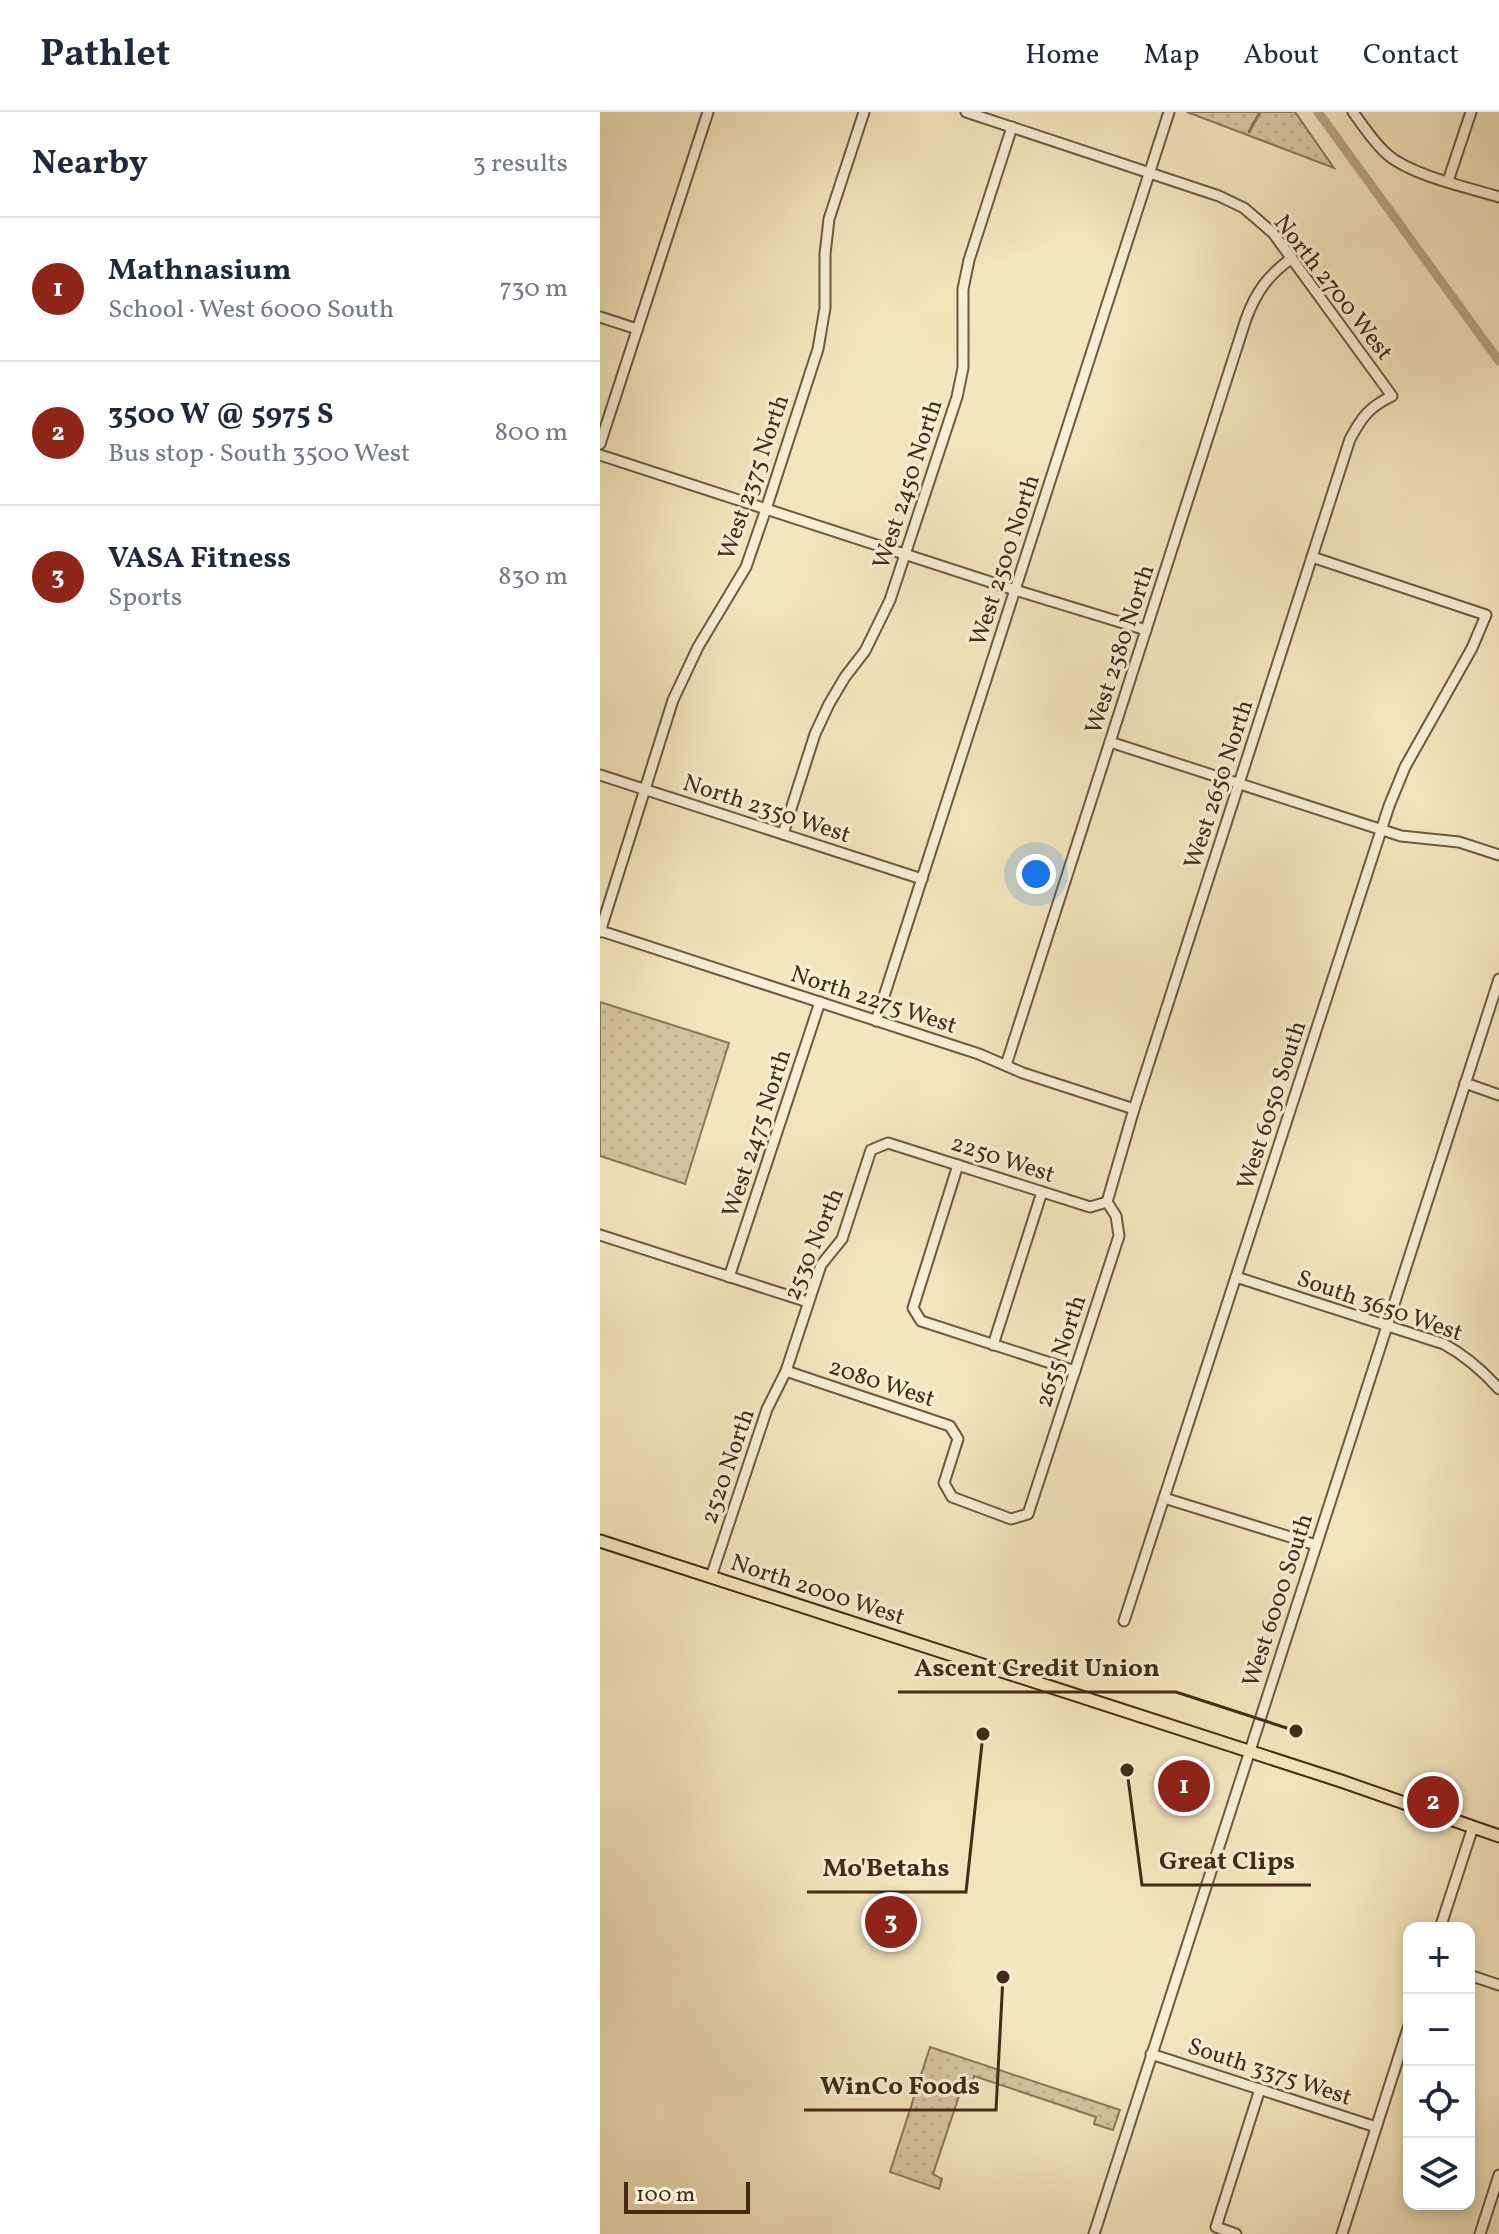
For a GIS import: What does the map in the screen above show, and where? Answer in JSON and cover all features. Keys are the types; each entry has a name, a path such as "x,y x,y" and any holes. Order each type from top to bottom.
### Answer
{"main road":[{"name":"North 2000 West","path":"600,1541 1341,1781 1499,1836"}],"street":[{"path":"600,444 708,112"},
{"name":"West 2375 North","path":"600,931 673,700 685,672 746,567 818,349 825,308 825,254 829,219 864,112"},
{"name":"North 2700 West","path":"966,112 1219,196 1244,208 1273,233 1392,396"},
{"name":"West 2500 North","path":"876,1021 1169,112"},
{"path":"1353,112 1390,157 1411,169 1499,197"},
{"path":"1448,181 1471,112"},
{"name":"West 2450 North","path":"783,834 815,734 845,677 879,627 890,600 957,397 963,368 963,289 969,260 1012,127"},
{"name":"West 2580 North","path":"1006,1065 1253,299 1269,276 1292,258"},
{"path":"600,317 637,329"},
{"name":"West 2650 North","path":"1107,1202 1134,1109 1350,439 1361,419 1375,404 1392,396"},
{"path":"600,455 1146,630"},
{"name":"West 6050 South","path":"1124,1621 1381,830 1405,767 1429,720 1455,680 1486,615 1312,557"},
{"path":"1110,742 1381,830 1410,838 1459,842 1499,855"},
{"name":"North 2350 West","path":"600,775 922,879"},
{"name":"North 2275 West","path":"600,931 979,1054 1134,1109"},
{"name":"West 6000 South","path":"1094,2234 1499,979"},
{"name":"West 2475 North","path":"729,1277 820,1002"},
{"path":"1465,1083 1499,1095"},
{"name":"2250 West","path":"888,1143 1090,1207 1107,1202"},
{"name":"2530 North","path":"786,1371 821,1265 842,1239 871,1150 888,1143"},
{"path":"958,1165 913,1308 921,1321 1075,1371"},
{"path":"993,1345 1042,1192"},
{"name":"2655 North","path":"944,1483 952,1497 1011,1519 1028,1514 1119,1236 1116,1216 1107,1202"},
{"path":"600,1235 808,1302"},
{"name":"South 3650 West","path":"1236,1277 1444,1344 1464,1355 1499,1389"},
{"name":"2080 West","path":"786,1371 950,1426 958,1439 944,1483"},
{"name":"2520 North","path":"711,1577 767,1409 786,1371"},
{"path":"1164,1498 1316,1545"},
{"path":"1442,1922 1473,1827"},
{"path":"1475,1977 1499,1985"},
{"path":"1342,2234 1403,2044"},
{"name":"South 3375 West","path":"1151,2054 1376,2127"},
{"path":"1236,2234 1216,2227 1260,2089"},
{"path":"1480,2234 1499,2175"}],"shaded area":[{"path":"1187,112 1295,112 1334,168"},
{"path":"600,1002 729,1043 685,1184 600,1156"},
{"path":"930,2047 1120,2110 1113,2130 1094,2124 1096,2117 974,2076 971,2086 963,2084 933,2174 942,2179 939,2189 890,2172"}],"waterway":[{"path":"1249,132 1260,112"},
{"path":"1318,112 1499,361"}],"place":[{"name":"Ascent Credit Union","path":"1296,1731"},
{"name":"Mo'Betahs","path":"983,1734"},
{"name":"Great Clips","path":"1127,1770"},
{"name":"Mathnasium","path":"1184,1786"},
{"name":"3500 W @ 5975 S","path":"1433,1802"},
{"name":"VASA Fitness","path":"891,1922"},
{"name":"WinCo Foods","path":"1003,1977"}]}
